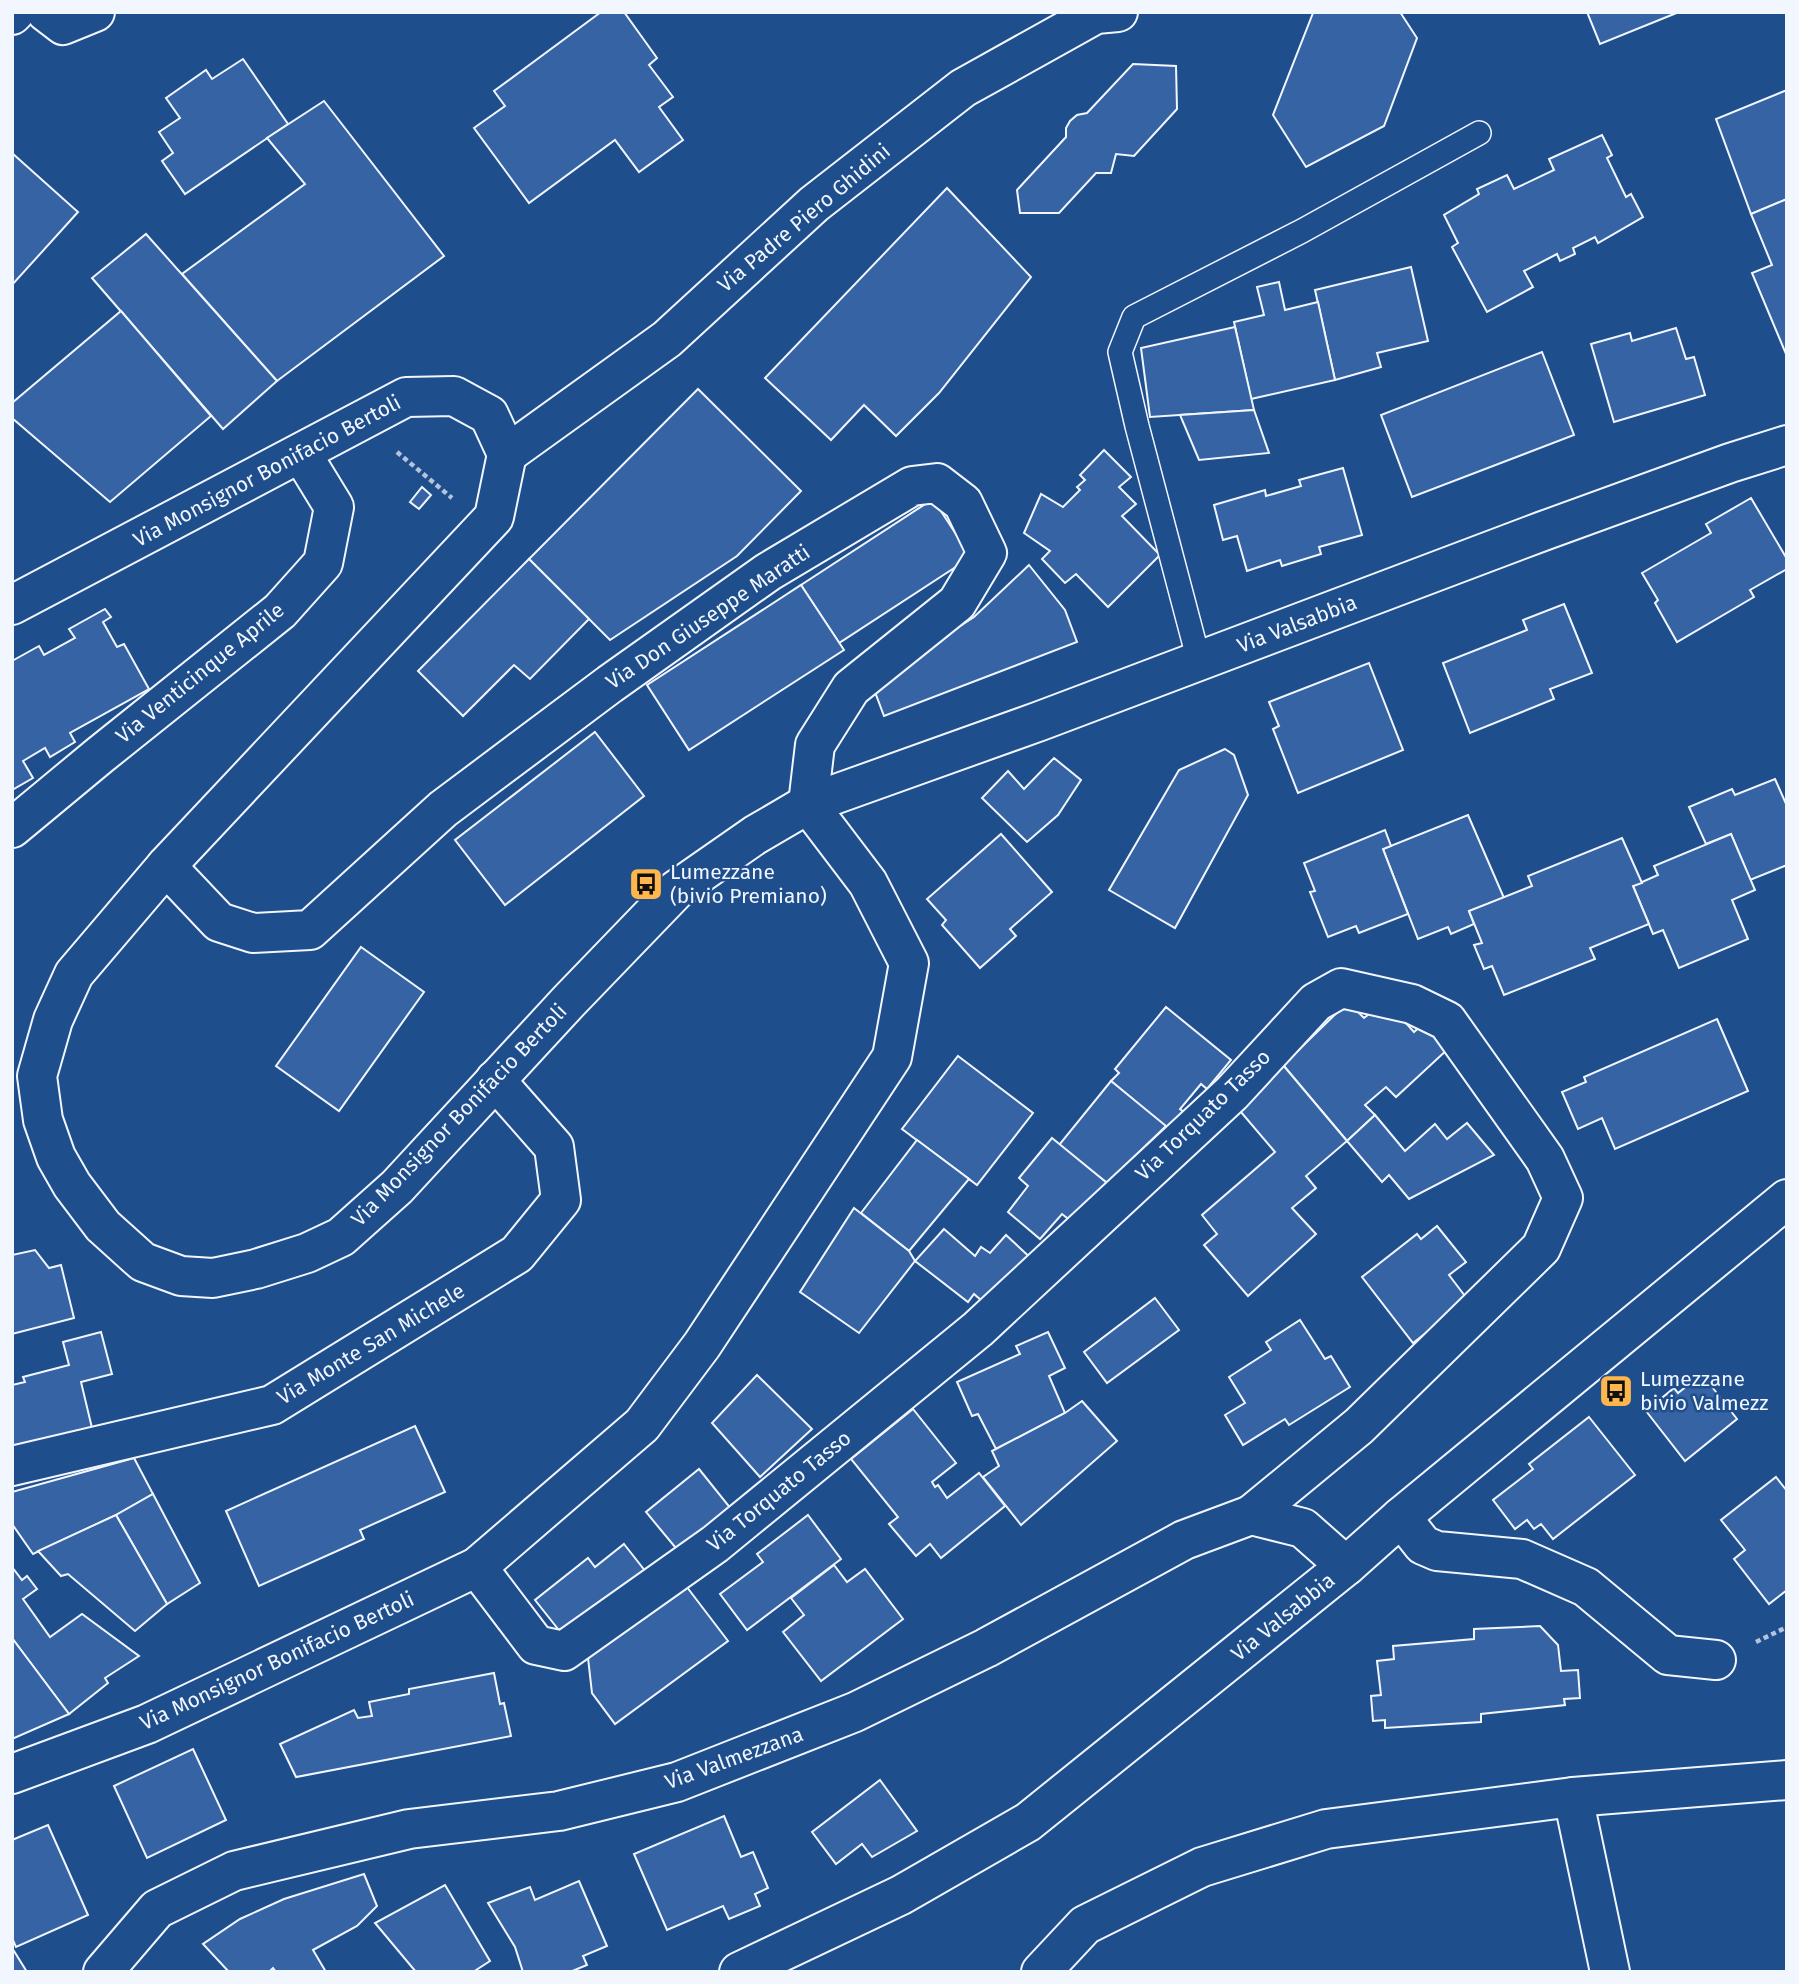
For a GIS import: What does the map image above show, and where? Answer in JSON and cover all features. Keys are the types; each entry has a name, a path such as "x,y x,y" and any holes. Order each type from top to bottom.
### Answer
{"street":[{"path":"46,12 63,25 95,12"},
{"name":"Via Padre Piero Ghidini","path":"507,454 667,339 814,204 963,88 1096,14 1118,12"},
{"name":"Via Monsignor Bonifacio Bertoli","path":"12,606 406,397 454,396 489,415 507,454 494,517 166,866 74,974 53,1020 37,1076 43,1120 56,1157 72,1185 103,1226 143,1262 181,1276 214,1278 256,1269 307,1253 341,1237 397,1187 676,890 755,835 808,804 868,883 909,962 892,1058 702,1345 642,1425 477,1567 147,1724 12,1774"},
{"name":"Via Valsabbia","path":"808,804 1040,721 1543,531 1787,445"},
{"name":"Via Venticinque Aprile","path":"12,828 279,611 323,564 334,507 301,453"},
{"name":"Via Don Giuseppe Maratti","path":"166,866 219,922 253,933 310,929 443,809 610,684 768,572 912,486 937,483 963,503 987,554 957,603 851,688 815,745 808,804"},
{"name":"Via Torquato Tasso","path":"477,1567 536,1645 564,1651 715,1545 978,1329 1232,1093 1316,1002 1341,988 1412,1004 1447,1021 1545,1159 1563,1198 1541,1248 1359,1426 1251,1515"},
{"name":"Via Monte San Michele","path":"12,1466 272,1405 517,1254 561,1200 554,1147 495,1080"},
{"name":"Via Valsabbia","path":"738,1972 901,1895 1028,1822 1346,1566 1401,1517 1787,1199"},
{"path":"1251,1515 1303,1528 1346,1566"},
{"name":"Via Valmezzana","path":"103,1972 157,1909 234,1871 409,1829 559,1811 677,1782 855,1712 986,1648 1184,1540 1251,1515"},
{"path":"1401,1517 1423,1545 1437,1551 1522,1559 1586,1587 1668,1655 1716,1660"},
{"path":"1041,1972 1085,1925 1202,1867 1326,1829 1573,1797 1787,1780"},
{"path":"1573,1797 1610,1972"}],"lane":[{"path":"1199,661 1120,352 1134,317 1302,231 1479,133"}],"path":[{"path":"390,446 459,504"}],"building":[{"path":"601,12 624,12 657,58 649,65 673,97 659,107 683,140 639,172 615,140 529,203 474,128 505,106 494,91"},
{"path":"1400,12 1417,38 1384,126 1306,167 1273,115 1313,13"},
{"path":"1587,12 1679,12 1600,44"},
{"path":"243,59 288,124 185,194 162,161 173,153 159,132 180,118 166,98 206,70 212,79"},
{"path":"1133,64 1176,66 1177,109 1134,156 1116,154 1111,173 1096,173 1059,213 1020,213 1017,190 1066,137 1066,128 1070,121 1077,115 1087,113"},
{"path":"1787,90 1787,199 1751,214 1716,119"},
{"path":"324,101 444,256 277,381 182,274 305,184 267,138"},
{"path":"1602,135 1612,155 1607,158 1626,197 1631,194 1643,217 1598,243 1595,237 1573,248 1575,254 1560,261 1557,254 1524,271 1533,287 1487,312 1452,247 1458,243 1444,215 1479,194 1477,189 1507,175 1514,189 1554,170 1549,159"},
{"path":"12,153 78,212 12,285"},
{"path":"947,188 1031,277 939,393 896,436 864,405 831,440 765,378"},
{"path":"1787,199 1786,354 1752,273 1772,265 1751,214"},
{"path":"146,234 277,381 223,429 92,278"},
{"path":"1411,267 1428,341 1377,353 1381,367 1335,380 1315,290"},
{"path":"1279,282 1285,310 1318,302 1335,380 1251,399 1234,322 1264,315 1257,287"},
{"path":"121,311 211,416 110,502 12,418 12,403"},
{"path":"1235,327 1254,410 1150,417 1141,348"},
{"path":"1676,328 1686,359 1694,357 1705,395 1614,422 1591,344 1630,333 1632,341"},
{"path":"1542,352 1574,435 1412,497 1381,415"},
{"path":"698,389 801,491 737,556 610,640 529,559"},
{"path":"1254,410 1269,453 1199,460 1180,415"},
{"path":"1104,450 1131,477 1119,487 1136,504 1122,516 1160,555 1108,607 1076,574 1065,583 1042,559 1050,551 1024,533 1041,494 1063,507 1080,490 1077,487 1085,480 1080,475"},
{"path":"1343,468 1362,535 1319,547 1321,554 1282,566 1280,560 1247,571 1237,536 1223,540 1214,505 1265,490 1266,496 1301,486 1299,480"},
{"path":"422,487 431,495 419,509 410,502"},
{"path":"1751,498 1787,559 1787,569 1750,590 1754,597 1677,642 1642,573 1711,533 1706,524"},
{"path":"933,499 971,557 839,643 801,585"},
{"path":"529,559 589,619 530,679 514,665 463,716 418,671"},
{"path":"1029,565 1065,610 1077,642 884,716 872,684 901,673 897,667 974,617"},
{"path":"801,585 844,650 689,750 647,685"},
{"path":"1564,604 1592,673 1550,689 1554,699 1470,733 1443,663 1527,630 1523,620"},
{"path":"105,609 111,617 103,622 117,647 124,644 149,689 70,733 75,742 50,757 45,748 23,761 33,778 12,790 12,661 39,646 44,655 75,638 69,629"},
{"path":"1369,663 1403,750 1298,793 1273,729 1279,726 1269,702"},
{"path":"595,732 644,796 505,905 455,840"},
{"path":"1225,749 1234,755 1248,795 1175,928 1109,890 1179,770"},
{"path":"1054,758 1081,780 1058,815 1027,842 982,798 1008,771 1024,789"},
{"path":"1775,779 1787,806 1787,865 1750,880 1731,834 1706,844 1689,807 1732,789 1735,795"},
{"path":"1468,815 1504,898 1469,911 1474,924 1451,934 1448,927 1418,939 1383,849"},
{"path":"1385,830 1391,846 1383,849 1408,914 1359,933 1356,926 1328,937 1310,892 1315,891 1304,863"},
{"path":"1001,834 1052,892 1010,929 1016,936 980,968 942,925 946,920 927,899"},
{"path":"1731,834 1755,890 1732,900 1748,939 1679,968 1663,930 1653,934 1633,886 1658,875 1654,866"},
{"path":"1622,838 1642,883 1633,886 1649,924 1590,948 1595,959 1504,995 1492,966 1484,969 1474,945 1482,943 1469,911 1532,886 1528,876"},
{"path":"361,947 424,992 339,1111 276,1066"},
{"path":"1348,1002 1364,1018 1374,1010 1396,1012 1414,1032 1425,1022 1449,1048 1396,1097 1386,1087 1365,1105 1375,1115 1347,1141 1283,1065"},
{"path":"1166,1007 1231,1060 1207,1089 1201,1084 1180,1109 1185,1113 1171,1131 1111,1081 1119,1073 1115,1069"},
{"path":"1717,1019 1748,1091 1615,1149 1602,1118 1578,1129 1562,1092 1586,1082 1584,1077"},
{"path":"958,1056 1033,1113 977,1185 902,1129"},
{"path":"1283,1065 1347,1141 1306,1176 1316,1188 1292,1208 1316,1234 1248,1296 1204,1245 1217,1234 1202,1215 1275,1152 1235,1105"},
{"path":"1111,1081 1166,1126 1107,1183 1059,1145"},
{"path":"1375,1115 1405,1151 1435,1124 1447,1139 1467,1123 1494,1155 1409,1199 1389,1175 1382,1182 1347,1141"},
{"path":"1052,1138 1107,1183 1076,1225 1062,1214 1040,1239 1008,1212 1028,1186 1019,1178"},
{"path":"917,1140 969,1179 909,1251 861,1213"},
{"path":"854,1208 909,1251 915,1261 859,1333 800,1292"},
{"path":"1437,1226 1466,1262 1449,1275 1468,1300 1413,1343 1362,1277 1417,1234 1421,1239"},
{"path":"944,1229 975,1256 981,1247 990,1253 1006,1235 1034,1261 990,1308 974,1294 968,1302 915,1261"},
{"path":"35,1250 49,1268 61,1265 74,1318 12,1334 12,1255"},
{"path":"1155,1298 1179,1330 1107,1383 1084,1352"},
{"path":"1300,1320 1325,1359 1331,1356 1350,1387 1289,1425 1285,1419 1243,1445 1225,1415 1245,1403 1229,1377 1271,1350 1266,1342"},
{"path":"101,1332 112,1374 81,1382 92,1428 12,1449 12,1385 25,1382 23,1377 69,1365 63,1342"},
{"path":"1048,1332 1065,1368 1049,1376 1065,1413 996,1449 978,1414 972,1416 957,1382 1020,1354 1016,1346"},
{"path":"1702,1374 1737,1419 1685,1461 1646,1411 1674,1388 1678,1393"},
{"path":"757,1375 812,1429 760,1477 712,1423"},
{"path":"1082,1401 1117,1441 1021,1525 983,1477 999,1466 992,1451 1065,1413"},
{"path":"913,1409 956,1463 932,1482 935,1487 938,1485 947,1498 979,1473 1005,1506 941,1558 930,1544 916,1556 889,1524 898,1517 851,1459"},
{"path":"1589,1417 1635,1475 1553,1539 1541,1524 1534,1529 1527,1520 1515,1529 1493,1500 1533,1469 1529,1464"},
{"path":"415,1426 445,1492 360,1530 364,1539 259,1586 226,1511"},
{"path":"134,1458 153,1494 116,1515 33,1554 12,1524 12,1492"},
{"path":"699,1469 732,1510 680,1553 646,1512"},
{"path":"1776,1477 1787,1491 1787,1590 1769,1604 1734,1559 1745,1550 1721,1520"},
{"path":"153,1494 200,1583 167,1604 116,1515"},
{"path":"116,1515 167,1604 135,1631 68,1574 61,1576 38,1551"},
{"path":"808,1515 841,1559 747,1630 720,1594 763,1562 757,1554"},
{"path":"624,1544 653,1581 562,1634 535,1600 588,1558 595,1567"},
{"path":"834,1565 847,1582 865,1569 903,1619 821,1681 783,1632 804,1615 791,1598"},
{"path":"12,1567 22,1580 27,1576 37,1589 23,1599 50,1637 82,1614 139,1656 105,1678 108,1683 69,1714 12,1638"},
{"path":"680,1578 728,1641 615,1724 592,1693 587,1649"},
{"path":"1540,1626 1558,1645 1561,1671 1578,1670 1580,1698 1564,1699 1565,1705 1481,1714 1481,1722 1385,1728 1385,1720 1373,1721 1371,1696 1381,1695 1377,1661 1394,1659 1393,1646 1474,1639 1474,1629"},
{"path":"12,1638 69,1714 12,1739"},
{"path":"494,1673 500,1704 504,1703 511,1736 296,1777 280,1744 354,1710 358,1718 372,1716 369,1702 409,1694 409,1689"},
{"path":"193,1749 226,1820 147,1858 114,1786"},
{"path":"880,1780 917,1831 872,1857 862,1844 836,1864 812,1832"},
{"path":"724,1816 741,1857 753,1852 768,1888 755,1894 760,1906 729,1919 723,1906 667,1930 634,1854"},
{"path":"48,1825 88,1915 16,1947 12,1938 12,1840"},
{"path":"364,1874 377,1906 357,1926 313,1950 326,1972 276,1972 273,1968 269,1972 229,1972 203,1944 240,1919 284,1899"},
{"path":"579,1881 607,1946 583,1956 587,1965 570,1972 523,1972 515,1947 488,1903 530,1887 535,1900"},
{"path":"445,1885 490,1961 473,1972 416,1972 375,1923"},
{"path":"14,1951 27,1972 12,1972"}],"place":[{"name":"Lumezzane (bivio Premiano)","path":"646,884"},
{"name":"Lumezzane bivio Valmezz","path":"1616,1391"}]}
